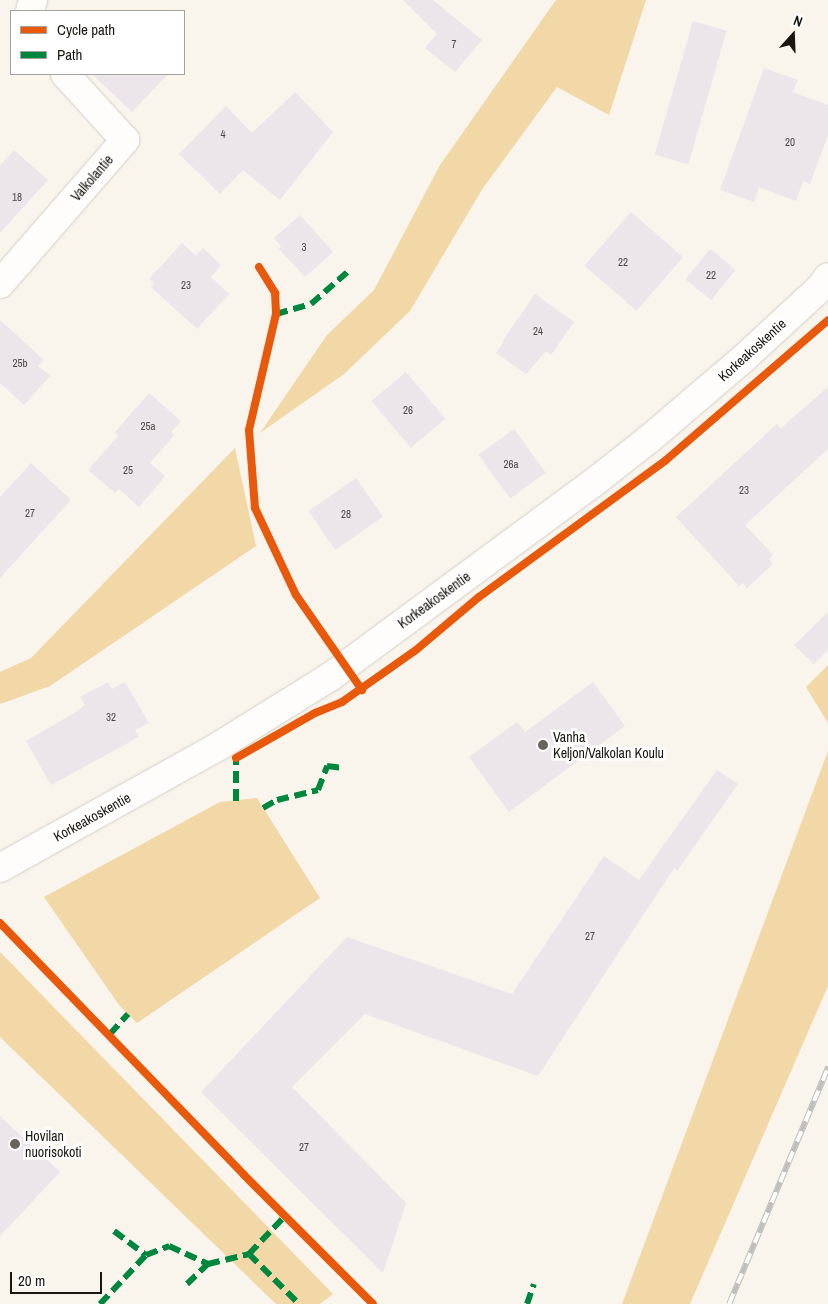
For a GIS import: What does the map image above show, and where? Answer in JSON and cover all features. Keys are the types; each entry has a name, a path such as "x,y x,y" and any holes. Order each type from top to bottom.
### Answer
{"street":[{"name":"Valkolantie","path":"0,284 125,140 66,75"},
{"name":"Korkeakoskentie","path":"0,868 219,746 330,677 592,484 648,440 756,348 821,287 828,278"}],"shaded area":[{"path":"556,0 646,0 609,115 557,87 483,188 410,311 344,374 260,433 327,335 374,290 440,165"},
{"path":"235,448 256,546 50,686 0,704 0,672 31,658"},
{"path":"828,665 828,723 806,687"},
{"path":"828,751 828,986 690,1304 622,1304"},
{"path":"257,798 320,898 137,1023 119,1005 44,897 220,802"},
{"path":"0,952 333,1294 320,1304 276,1304 0,1037"}],"building":[{"path":"403,0 433,0 482,40 455,72 425,48 437,34"},
{"path":"693,21 727,31 688,164 655,155"},
{"path":"764,68 798,80 793,92 828,105 828,135 810,184 803,181 796,201 759,187 754,202 720,190"},
{"path":"93,75 167,75 132,112"},
{"path":"295,92 333,132 280,200 243,170 220,194 179,154 226,106 252,133"},
{"path":"14,150 48,180 0,233 0,166"},
{"path":"631,212 683,257 636,311 584,266"},
{"path":"300,215 333,252 305,277 279,249 281,246 274,238"},
{"path":"182,243 196,256 203,248 221,265 211,277 229,294 197,329 151,287 154,283 149,279"},
{"path":"710,249 736,270 711,300 685,279"},
{"path":"535,294 574,322 551,355 546,351 526,374 496,353"},
{"path":"0,320 44,360 38,366 50,376 24,405 0,383"},
{"path":"406,372 445,419 411,448 372,401"},
{"path":"828,387 828,449 745,525 773,555 769,559 773,564 747,588 743,583 739,586 676,517 777,424 781,428"},
{"path":"149,393 181,421 171,432 174,435 150,463 165,476 139,507 119,489 115,493 88,470 118,436 115,432"},
{"path":"514,429 546,473 510,499 478,455"},
{"path":"31,463 71,500 0,578 0,497"},
{"path":"356,478 383,517 335,550 308,511"},
{"path":"828,612 828,650 814,664 794,645"},
{"path":"108,682 112,689 125,682 149,723 135,730 139,737 51,785 26,741 74,713 85,705 80,697"},
{"name":"Vanha Keljon/Valkolan Koulu","path":"593,682 625,726 509,812 469,757 517,722 525,732"},
{"path":"717,770 738,784 677,871 674,868 538,1076 365,1014 292,1087 406,1203 383,1273 201,1092 347,937 512,994 604,856 639,880"},
{"name":"Hovilan nuorisokoti","path":"0,1116 60,1172 0,1236"}],"railway":[{"path":"729,1304 828,1067"}],"marked path":[{"path":"276,314 311,304 351,269"},
{"path":"236,758 236,801"},
{"path":"263,808 277,800 318,790 327,766 343,768"},
{"path":"110,1034 128,1014"},
{"path":"187,1284 208,1264 249,1254 285,1216"},
{"path":"114,1231 146,1255"},
{"path":"100,1304 146,1255 169,1246 208,1264"},
{"path":"249,1254 299,1304"},
{"path":"527,1304 534,1284"}],"cycle path":[{"path":"259,267 275,293 276,314 249,430 255,508 296,595 362,690"},
{"path":"236,758 315,713 342,702 416,650 479,597 666,460 828,320"},
{"path":"0,923 244,1175 373,1304"}],"place":[{"name":"Vanha Keljon/Valkolan Koulu","path":"543,745"},
{"name":"Hovilan nuorisokoti","path":"15,1144"}]}
